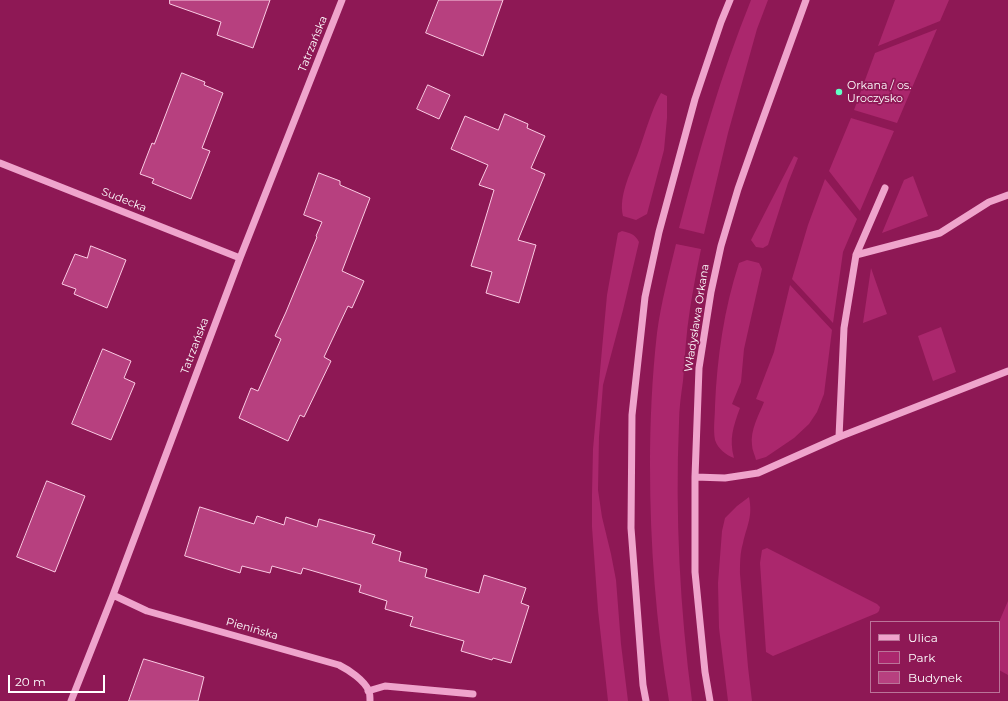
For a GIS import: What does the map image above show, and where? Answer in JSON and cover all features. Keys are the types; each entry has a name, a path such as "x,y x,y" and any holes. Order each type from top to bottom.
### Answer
{"street":[{"name":"Tatrzańska","path":"71,701 113,596 240,258 342,0"},
{"path":"646,701 643,685 631,528 632,415 645,298 659,232 695,99 730,0"},
{"name":"Władysława Orkana","path":"710,701 705,672 695,572 695,477 699,368 716,269 738,189 806,0"},
{"name":"Sudecka","path":"0,163 240,258"},
{"path":"839,437 844,328 856,255 885,188"},
{"path":"856,255 940,233 988,202 1008,195"},
{"path":"695,477 726,478 758,473 839,437 1008,371"},
{"name":"Pienińska","path":"113,596 147,611 339,665 350,671 361,681 368,691 370,701"},
{"path":"368,691 385,686 473,694"}],"green space":[{"path":"751,0 768,0 757,29 728,133 704,234 679,228 711,113"},
{"path":"895,0 949,0 940,21 878,46"},
{"path":"937,29 897,123 854,110 875,53"},
{"path":"661,93 667,96 667,118 664,150 647,214 636,220 623,216 622,200 626,183 651,114"},
{"path":"851,118 894,131 860,211 829,171"},
{"path":"794,156 798,158 788,183 768,245 763,248 756,247 751,240"},
{"path":"913,176 928,216 882,233 904,180"},
{"path":"825,179 857,219 843,252 833,323 792,279 808,225"},
{"path":"622,231 632,234 639,242 603,385 599,437 598,490 602,517 616,580 621,644 628,701 608,701 598,610 592,527 593,449 607,295 618,233"},
{"path":"676,244 701,249 692,294 688,327 679,412 678,458 678,528 684,632 692,701 669,701 657,613 651,525 650,433 655,350 665,288"},
{"path":"747,260 759,263 762,269 744,349 741,382 732,404 740,408 732,433 734,458 723,451 715,440 714,427 716,388 722,334 729,298 739,263"},
{"path":"871,268 887,314 863,323"},
{"path":"790,285 832,330 824,394 817,412 809,424 794,438 766,457 756,460 752,447 752,434 764,402 756,399 774,352"},
{"path":"941,327 956,372 933,381 918,336"},
{"path":"749,497 750,516 741,551 740,574 752,701 728,701 719,628 718,583 722,531 725,518"},
{"path":"767,548 877,604 880,607 879,611 773,656 766,652 760,563 762,550"},
{"path":"1008,601 1008,675 1000,671 999,621"}],"building":[{"path":"170,0 270,0 253,48 217,35 221,22 170,4"},
{"path":"439,0 503,0 483,56 426,33"},
{"path":"182,73 205,82 204,85 223,93 202,148 210,151 191,199 152,183 154,179 140,174 152,143 154,144"},
{"path":"428,85 450,95 439,119 417,109"},
{"path":"505,114 528,124 527,128 545,136 531,168 545,174 518,240 536,245 519,303 486,293 492,272 471,266 494,190 479,185 488,165 451,149 465,116 498,130"},
{"path":"319,173 340,181 340,185 370,198 342,271 364,281 352,308 348,306 324,357 331,361 304,417 300,415 288,441 239,418 251,388 258,391 281,339 275,336 322,222 304,215"},
{"path":"91,246 126,260 107,308 74,294 76,289 62,284 75,254 87,258"},
{"path":"103,349 131,361 124,378 135,383 111,440 72,424"},
{"path":"47,481 85,496 55,572 17,557"},
{"path":"200,507 254,524 257,516 284,525 286,517 317,527 319,519 375,535 372,543 401,552 399,561 427,569 425,577 479,593 484,575 526,588 521,603 529,606 511,663 493,658 492,660 461,651 464,641 410,626 413,617 385,609 387,601 359,592 361,585 303,568 301,574 272,566 270,573 242,566 240,573 185,556"},
{"path":"144,659 204,677 198,701 129,701"}],"place":[{"name":"Orkana / os. Uroczysko","path":"839,92"}]}
